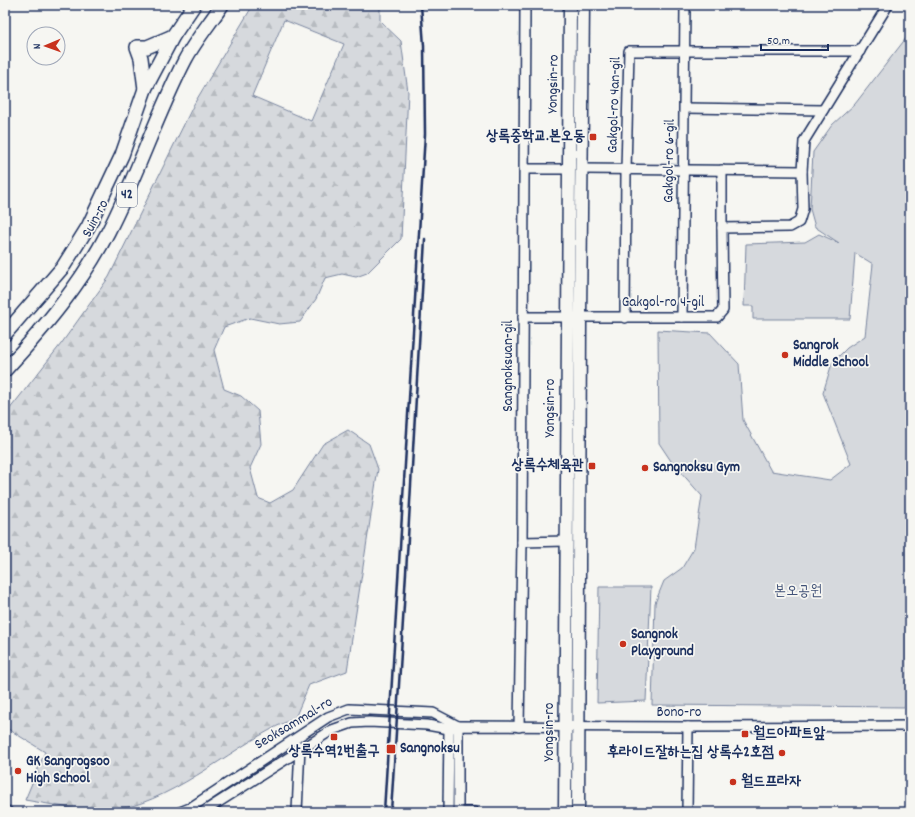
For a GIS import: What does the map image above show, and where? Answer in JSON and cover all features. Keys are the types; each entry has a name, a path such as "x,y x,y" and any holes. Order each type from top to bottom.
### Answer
{"highway":[{"name":"Suin-ro","path":"5,334 28,309 63,266 88,227 122,155 145,89 173,36 194,5"},
{"name":"Suin-ro","path":"5,370 33,340 73,289 108,233 130,188 165,104 186,59 222,5"},
{"path":"145,89 141,58 136,47 146,48 173,36"}],"main road":[{"name":"Yongsin-ro","path":"565,812 572,727 574,318 569,169 570,5"},
{"name":"Yongsin-ro","path":"578,812 572,727 567,542 574,318 582,169 583,5"}],"street":[{"name":"Sangnoksuan-gil","path":"519,727 525,169 524,5"},
{"name":"Gakgol-ro 6-gil","path":"682,317 685,5"},
{"path":"722,170 722,228 790,227 799,222 803,209 802,171 804,141 888,5"},
{"name":"Gakgol-ro 4an-gil","path":"625,318 626,170 629,51 860,51"},
{"path":"685,108 823,110"},
{"path":"525,169 569,169"},
{"path":"582,169 802,171"},
{"name":"Gakgol-ro 4-gil","path":"523,317 717,317 722,310 722,228"},
{"path":"522,542 567,542"},
{"name":"Seoksammal-ro","path":"180,812 190,808 328,717 349,709 433,713 458,726"},
{"name":"Seoksammal-ro","path":"203,812 332,730 352,723 369,722 428,725 449,729"},
{"path":"458,726 458,812 474,812"},
{"name":"Bono-ro","path":"449,729 458,726 688,728 910,726"},
{"path":"687,812 688,728"},
{"path":"448,812 449,729"},
{"path":"297,812 301,735"}],"green space":[{"path":"253,5 380,5 380,21 401,41 408,92 401,239 367,273 356,277 342,274 325,278 316,299 300,322 279,324 250,318 224,327 214,350 224,389 241,396 258,411 261,444 250,468 258,498 270,503 293,490 323,444 348,430 369,444 378,469 347,671 309,685 295,718 250,742 164,794 118,810 94,812 25,800 45,752 5,727 5,415 61,344 109,277 194,104","holes":["284,20 344,44 311,121 252,96"]},
{"name":"본오공원","path":"910,33 910,707 652,705 655,603 664,581 682,568 694,548 702,496 671,461 659,443 658,330 710,333 739,364 743,420 771,471 830,480 851,464 823,393 832,363 847,348 865,336 873,264 855,253 850,319 753,319 753,306 744,306 746,244 805,242 819,234 839,243 815,227 810,209 813,152 832,125 855,104"},
{"name":"Sangnok Playground","path":"599,587 651,587 646,701 597,703"}],"railway":[{"path":"384,812 425,134 424,46 421,5"},
{"path":"391,812 425,239"}],"place":[{"name":"상록중학교.본오동","path":"593,137"},
{"name":"Sangrok Middle School","path":"785,355"},
{"name":"상록수체육관","path":"592,466"},
{"name":"Sangnoksu Gym","path":"645,468"},
{"name":"Sangnok Playground","path":"623,644"},
{"name":"월드아파트앞","path":"745,734"},
{"name":"상록수역2번출구","path":"334,737"},
{"name":"Sangnoksu","path":"391,749"},
{"name":"후라이드잘하는집 상록수2호점","path":"782,753"},
{"name":"GK Sangrogsoo High School","path":"18,771"},
{"name":"월드프라자","path":"733,782"}]}
